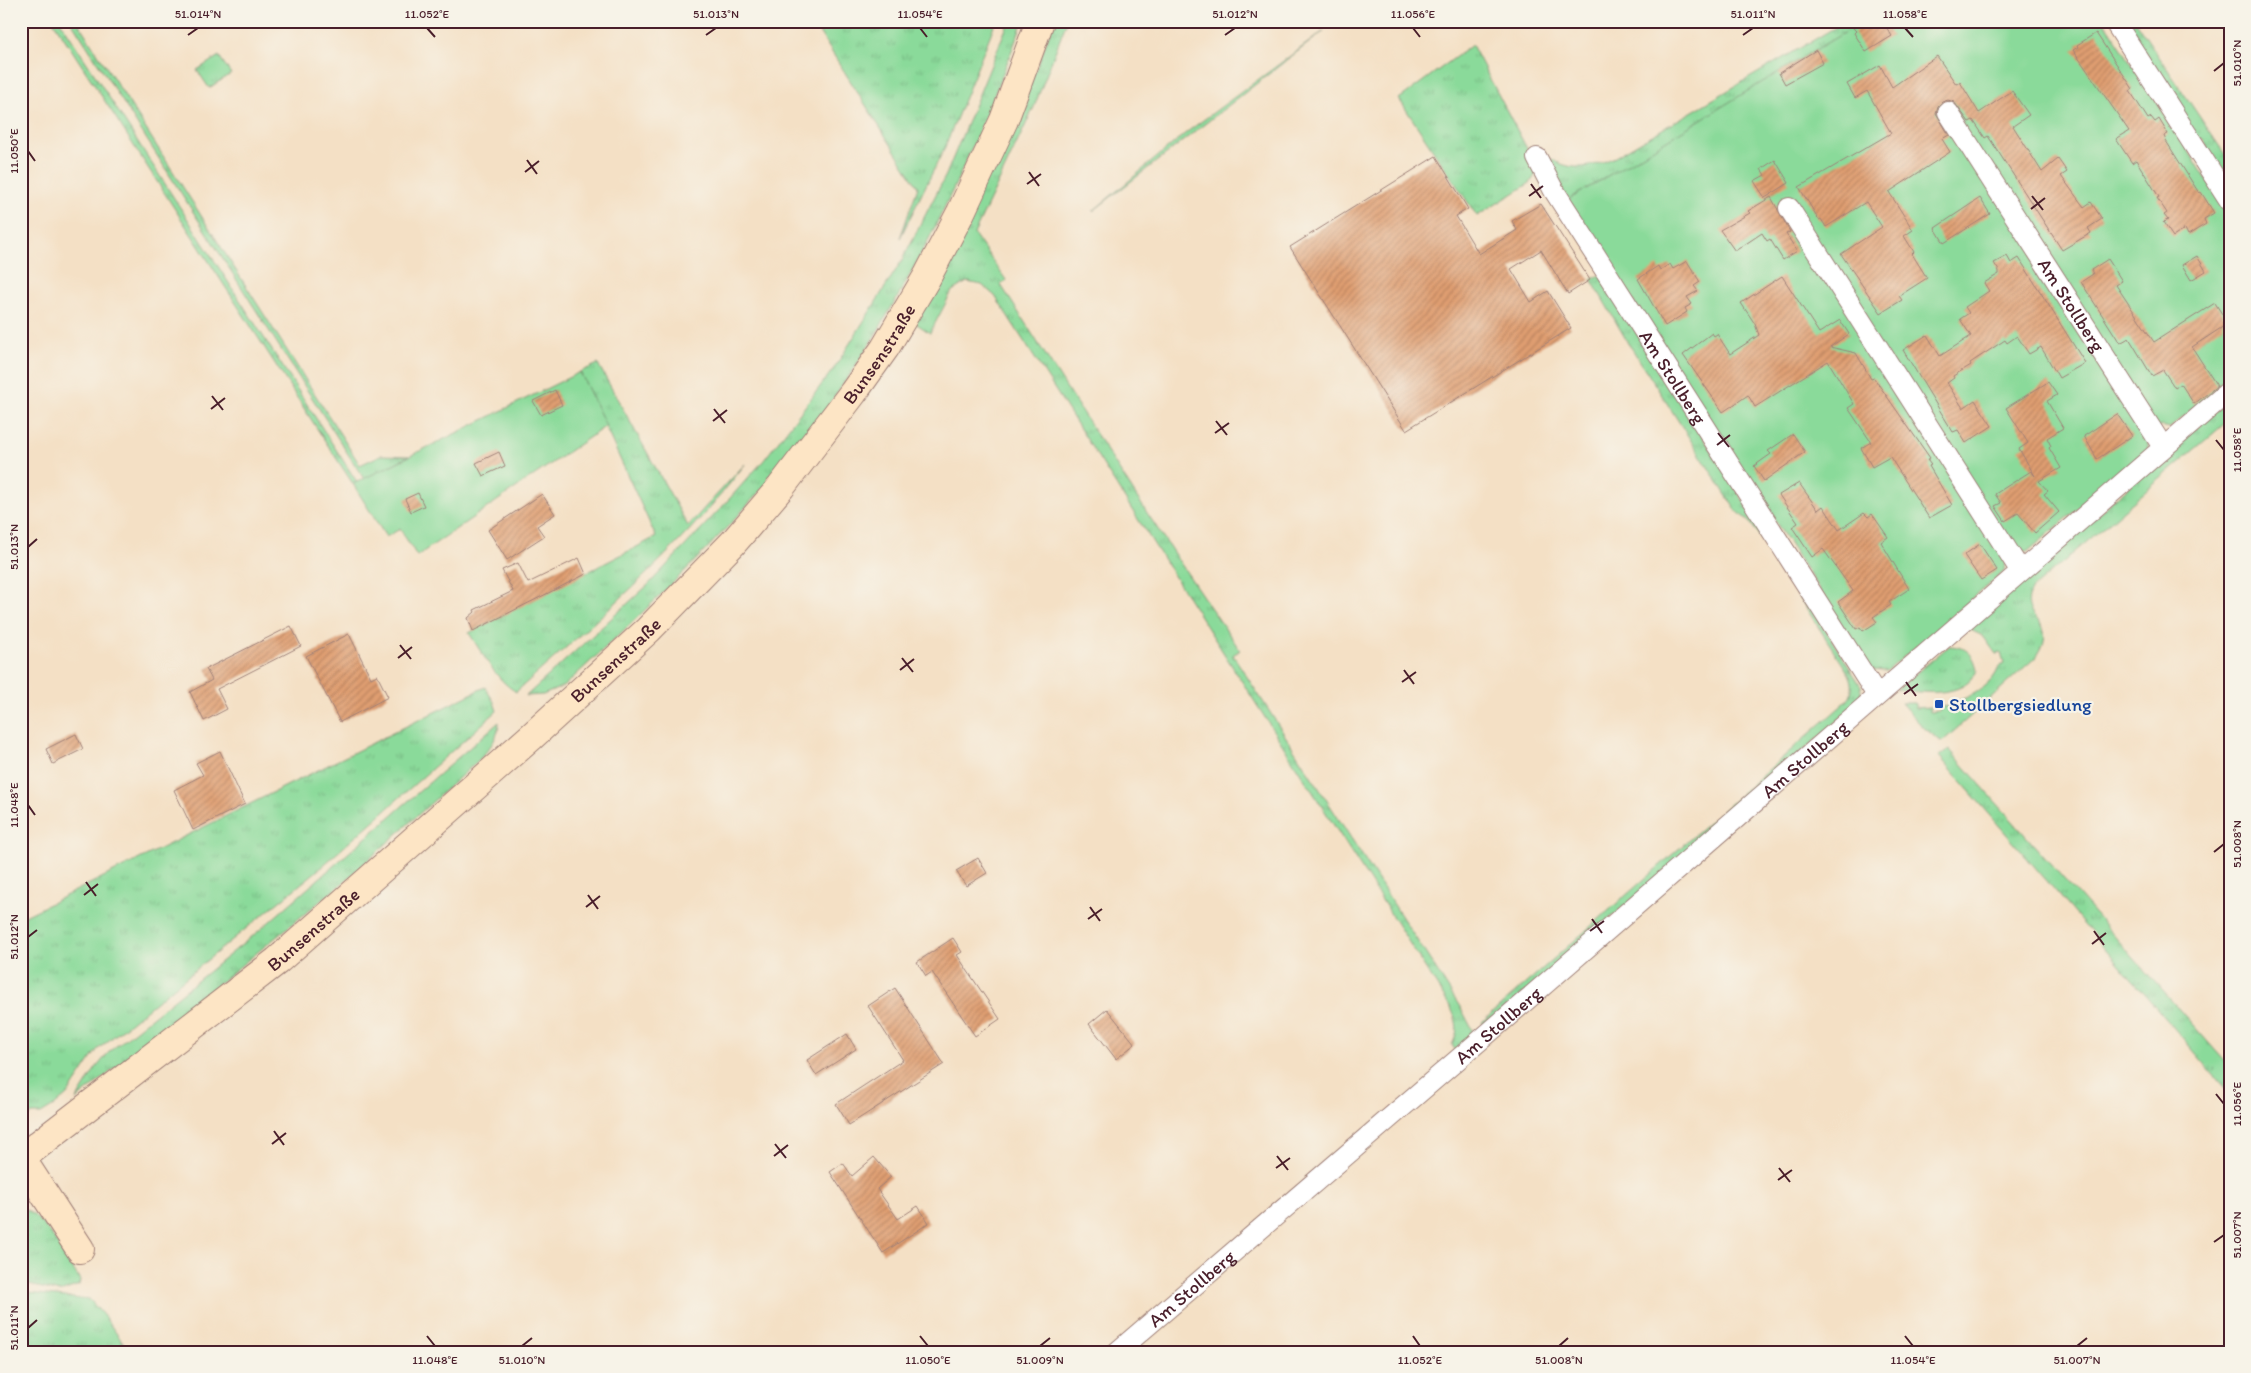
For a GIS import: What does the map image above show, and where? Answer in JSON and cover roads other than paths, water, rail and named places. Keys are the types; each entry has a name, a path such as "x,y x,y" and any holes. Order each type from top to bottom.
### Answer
{"main road":[{"name":"Bunsenstraße","path":"21,1158 276,961 531,737 626,650 733,544 781,487 853,394 885,348 928,277 962,212 1004,120 1040,21"},
{"path":"21,1158 80,1249"}],"street":[{"path":"2114,21 2230,201"},
{"name":"Am Stollberg","path":"1948,112 2163,447"},
{"name":"Am Stollberg","path":"1537,158 1553,189 1878,695"},
{"path":"1789,208 2020,570"},
{"name":"Am Stollberg","path":"1117,1352 1484,1037 2020,570 2230,390"}],"place":[{"name":"Stollbergsiedlung","path":"1939,704"}]}
